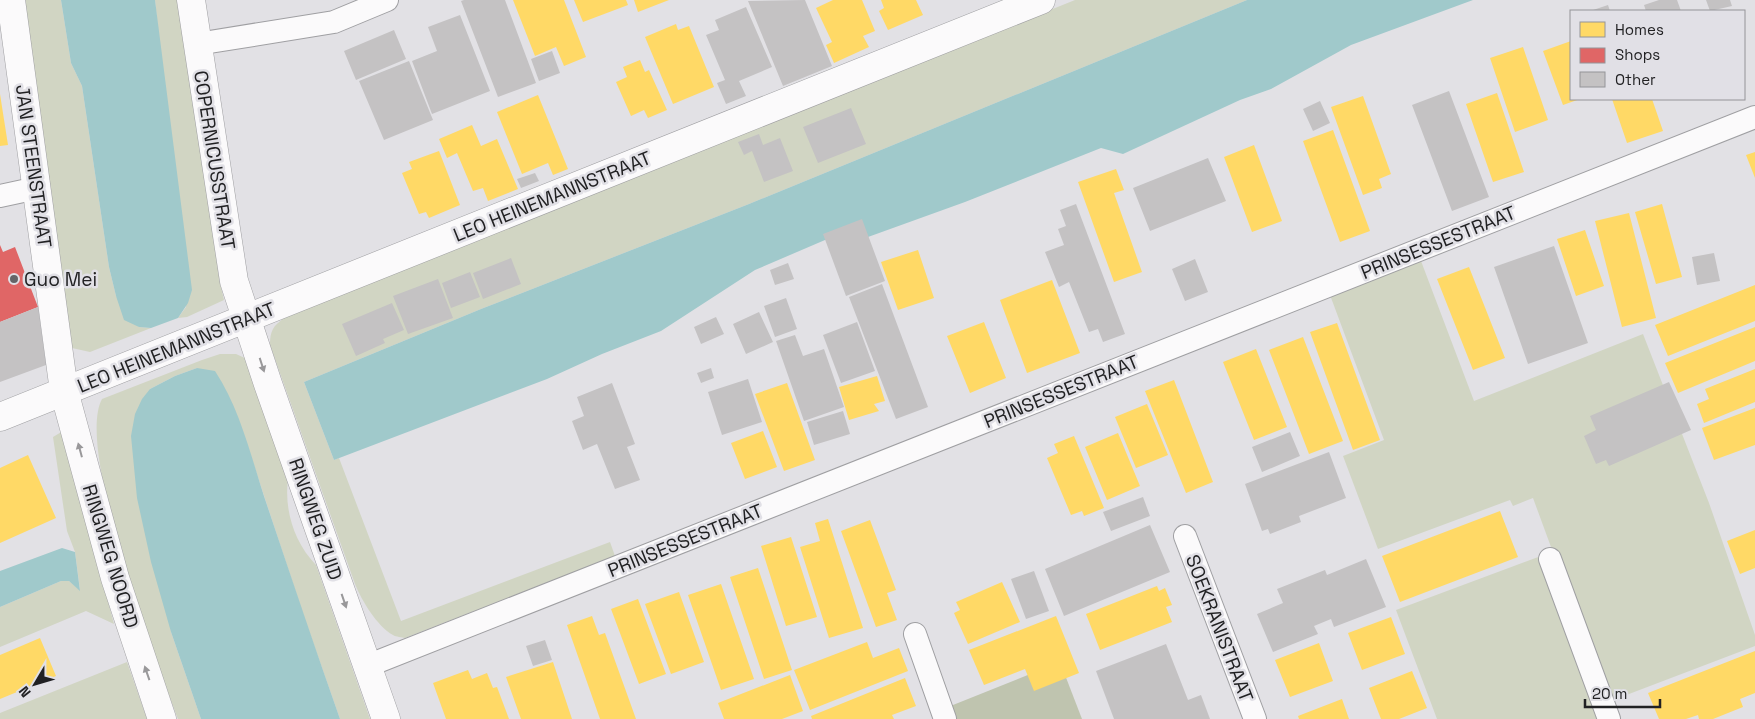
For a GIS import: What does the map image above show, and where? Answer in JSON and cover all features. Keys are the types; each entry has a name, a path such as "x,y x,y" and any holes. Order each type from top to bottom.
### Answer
{"street":[{"name":"JAN STEENSTRAAT","path":"10,0 64,392"},
{"name":"COPERNICUSSTRAAT","path":"191,0 234,281 247,318"},
{"path":"197,44 334,22 387,0"},
{"name":"LEO HEINEMANNSTRAAT","path":"0,417 1041,0"},
{"name":"PRINSESSESTRAAT","path":"367,666 1755,117"},
{"path":"0,196 37,188"},
{"name":"RINGWEG ZUID","path":"247,318 386,719"},
{"name":"RINGWEG NOORD","path":"64,392 115,578 162,719"},
{"name":"SOEKRANISTRAAT","path":"1185,536 1255,719"},
{"path":"1550,559 1609,719"},
{"path":"915,634 945,719"}],"green space":[{"path":"18,0 61,0 71,63 82,86 109,267 116,296 139,327 151,328 90,352 72,348"},
{"path":"155,0 179,0 224,300 187,317 178,318 186,307"},
{"path":"1075,0 1247,0 749,204 481,309 304,382 334,460 339,458 401,621 610,542 615,556 405,638 394,636 381,626 366,605 355,584 270,345 273,329 277,324 284,318"},
{"path":"1421,261 1474,401 1643,334 1709,503 1755,635 1755,646 1608,702 1533,498 1513,506 1510,500 1378,549 1343,456 1384,440 1330,295"},
{"path":"220,354 236,354 247,359 288,479 289,514 292,525 308,556 316,565 370,719 340,719 243,432 197,368 175,376 150,389 171,632 201,719 178,719 153,652 122,556 100,462 97,425 102,399"},
{"path":"63,431 114,624 86,611 0,647 0,607 61,581 69,581 80,590 75,552 67,531 53,437"},
{"path":"1541,556 1602,719 1437,719 1396,610"},
{"path":"127,662 147,719 0,719 0,713"},
{"path":"1060,662 1082,719 952,719 948,707"}],"water":[{"path":"61,0 155,0 192,290 188,303 178,318 151,328 139,327 124,320 116,296 109,267 82,86 71,63"},
{"path":"1247,0 1473,0 1351,45 1271,89 1240,100 1123,154 1101,148 965,202 868,237 853,228 755,270 661,331 602,354 547,379 334,460 304,382 481,309 749,204"},
{"path":"197,368 215,371 239,419 340,719 201,719 171,632 151,562 137,498 131,436 135,414 142,399 150,389 175,376"},
{"path":"62,548 75,552 80,591 69,581 61,581 0,607 0,571"}],"building: Homes":[{"path":"513,0 564,0 586,57 564,66 556,47 535,56"},
{"path":"574,0 626,0 628,5 583,22"},
{"path":"634,0 669,0 638,12"},
{"path":"833,0 862,0 875,31 863,36 869,47 834,63 826,45 832,42 816,8"},
{"path":"881,0 916,0 923,15 888,30 879,11 884,8"},
{"path":"676,24 678,30 689,26 714,87 673,104 645,37"},
{"path":"1570,41 1570,100 1577,100 1563,105 1543,51"},
{"path":"1523,47 1548,120 1515,132 1490,58"},
{"path":"640,60 645,72 649,70 667,110 648,118 644,110 631,116 616,82 627,77 623,67"},
{"path":"1497,93 1524,172 1493,182 1466,104"},
{"path":"0,94 8,145 0,146"},
{"path":"538,95 568,169 553,175 548,163 522,174 497,112"},
{"path":"1363,96 1391,174 1379,179 1382,188 1363,195 1331,107"},
{"path":"1612,100 1652,100 1663,131 1627,143"},
{"path":"472,125 481,146 497,139 518,189 488,201 483,188 473,191 457,153 447,158 439,139"},
{"path":"1333,130 1370,231 1340,242 1303,141"},
{"path":"1254,145 1282,221 1252,232 1224,157"},
{"path":"439,151 460,205 429,218 426,212 419,214 402,173 412,169 409,162"},
{"path":"1755,152 1755,178 1746,155"},
{"path":"1116,169 1124,190 1114,193 1142,272 1114,282 1078,182"},
{"path":"1662,204 1682,277 1656,284 1635,212"},
{"path":"1629,213 1656,318 1622,327 1595,221"},
{"path":"1585,230 1604,286 1576,296 1557,239"},
{"path":"918,250 934,298 898,310 881,262"},
{"path":"1469,267 1505,358 1473,370 1437,279"},
{"path":"1052,280 1080,353 1027,373 1000,300"},
{"path":"1755,285 1755,321 1668,356 1655,325"},
{"path":"984,322 1006,378 970,393 947,336"},
{"path":"1337,323 1380,440 1353,450 1310,332"},
{"path":"1755,327 1755,361 1678,393 1665,363"},
{"path":"1303,337 1343,441 1309,454 1269,350"},
{"path":"1256,349 1287,427 1254,440 1223,362"},
{"path":"1755,369 1755,402 1704,423 1697,404 1709,399 1705,389"},
{"path":"877,376 885,401 874,404 879,411 849,420 839,387"},
{"path":"1174,380 1213,482 1186,493 1145,391"},
{"path":"787,383 815,460 784,471 755,394"},
{"path":"1147,404 1168,455 1136,468 1115,417"},
{"path":"1755,408 1755,445 1714,460 1702,428"},
{"path":"763,431 777,467 745,479 731,443"},
{"path":"1118,433 1140,486 1107,500 1085,447"},
{"path":"1074,436 1104,508 1084,516 1082,511 1071,515 1047,458 1058,453 1054,444"},
{"path":"28,455 56,518 0,543 0,468"},
{"path":"1500,511 1518,557 1400,602 1382,556"},
{"path":"828,519 863,628 829,638 800,547 820,541 815,523"},
{"path":"870,520 896,590 887,593 897,620 876,627 841,531"},
{"path":"1755,530 1755,568 1740,574 1727,541"},
{"path":"791,537 817,617 786,626 761,546"},
{"path":"758,568 792,670 764,679 730,577"},
{"path":"1002,582 1020,622 968,644 954,613 960,610 956,602"},
{"path":"721,584 754,679 721,690 688,595"},
{"path":"1157,586 1159,591 1165,588 1172,605 1166,607 1172,622 1100,650 1086,614"},
{"path":"679,592 704,662 671,674 645,604"},
{"path":"638,599 666,674 639,684 611,609"},
{"path":"592,616 599,635 605,633 636,719 600,719 567,625"},
{"path":"1056,616 1079,673 1034,691 1025,669 984,685 969,650"},
{"path":"1391,617 1405,654 1362,670 1348,633"},
{"path":"40,638 56,676 0,699 0,655"},
{"path":"867,642 873,658 899,648 908,671 810,710 794,670"},
{"path":"1319,643 1333,681 1290,697 1275,660"},
{"path":"1755,651 1755,693 1740,699 1743,707 1713,719 1699,719 1698,715 1686,719 1659,719 1648,693"},
{"path":"553,662 572,719 521,719 506,677"},
{"path":"468,670 472,679 487,673 493,688 497,687 509,719 446,719 433,683"},
{"path":"1412,671 1427,708 1399,719 1381,719 1369,688"},
{"path":"790,675 803,711 782,719 724,719 718,703"},
{"path":"905,678 916,706 892,715 894,719 812,719 811,716"},
{"path":"1342,699 1349,719 1299,719 1298,716"}],"building: Shops":[{"name":"Guo Mei","path":"0,245 3,252 15,247 38,307 0,322"}],"building: Other":[{"path":"505,0 536,83 498,97 461,1"},
{"path":"805,0 832,66 783,86 748,1"},
{"path":"1659,0 1677,0 1681,10 1646,10 1644,5"},
{"path":"1706,0 1730,0 1732,6 1714,10 1710,10"},
{"path":"1608,5 1610,10 1593,10"},
{"path":"746,7 772,67 739,81 746,96 726,104 717,83 725,80 706,35 719,30 715,20"},
{"path":"460,15 490,91 432,114 412,61 437,51 428,27"},
{"path":"394,30 406,59 356,80 344,51"},
{"path":"552,51 560,73 539,81 531,59"},
{"path":"409,61 433,120 384,140 359,81"},
{"path":"1449,91 1489,197 1452,211 1412,105"},
{"path":"1320,101 1330,123 1313,131 1303,109"},
{"path":"851,108 866,144 818,163 803,127"},
{"path":"759,134 763,145 780,138 793,171 764,182 752,151 744,155 738,142"},
{"path":"1208,158 1226,201 1150,231 1133,188"},
{"path":"535,173 539,181 521,188 517,179"},
{"path":"1076,204 1125,334 1103,342 1098,329 1089,332 1069,282 1059,287 1045,252 1064,245 1058,229 1066,226 1060,210"},
{"path":"862,219 885,281 846,296 823,234"},
{"path":"1554,246 1588,343 1528,364 1494,267"},
{"path":"1714,253 1720,281 1697,285 1692,257"},
{"path":"511,258 521,284 483,299 473,273"},
{"path":"1195,259 1208,292 1185,301 1172,269"},
{"path":"788,263 794,279 775,285 770,270"},
{"path":"470,272 480,297 451,308 442,283"},
{"path":"438,279 453,318 408,334 393,296"},
{"path":"882,284 928,407 896,419 849,297"},
{"path":"786,298 797,329 775,337 764,306"},
{"path":"392,303 404,330 383,339 385,343 356,356 342,324"},
{"path":"38,307 46,365 0,382 0,322"},
{"path":"759,312 773,342 746,354 733,324"},
{"path":"716,317 724,334 701,344 694,327"},
{"path":"857,322 875,371 841,383 823,335"},
{"path":"795,335 803,356 824,349 844,407 804,421 776,341"},
{"path":"711,368 714,378 701,383 697,373"},
{"path":"748,379 762,422 722,435 708,392"},
{"path":"1669,382 1691,430 1609,466 1606,460 1596,464 1584,436 1596,430 1590,416"},
{"path":"612,383 635,444 627,447 640,480 615,489 597,444 583,450 572,421 584,416 577,397"},
{"path":"843,411 850,434 814,445 807,422"},
{"path":"1290,432 1300,456 1262,472 1252,447"},
{"path":"1329,452 1346,498 1299,516 1301,522 1270,534 1268,529 1262,531 1245,484"},
{"path":"1143,497 1150,516 1111,531 1103,512"},
{"path":"1150,525 1170,572 1064,616 1045,569"},
{"path":"1366,559 1386,607 1334,627 1331,619 1314,626 1318,634 1273,652 1257,614 1283,603 1277,589 1325,570 1327,575"},
{"path":"1034,571 1049,611 1026,619 1011,579"},
{"path":"545,640 552,660 533,666 526,646"},
{"path":"1166,644 1188,700 1201,695 1210,719 1114,719 1096,671"}],"place":[{"name":"Guo Mei","path":"14,279"}]}
